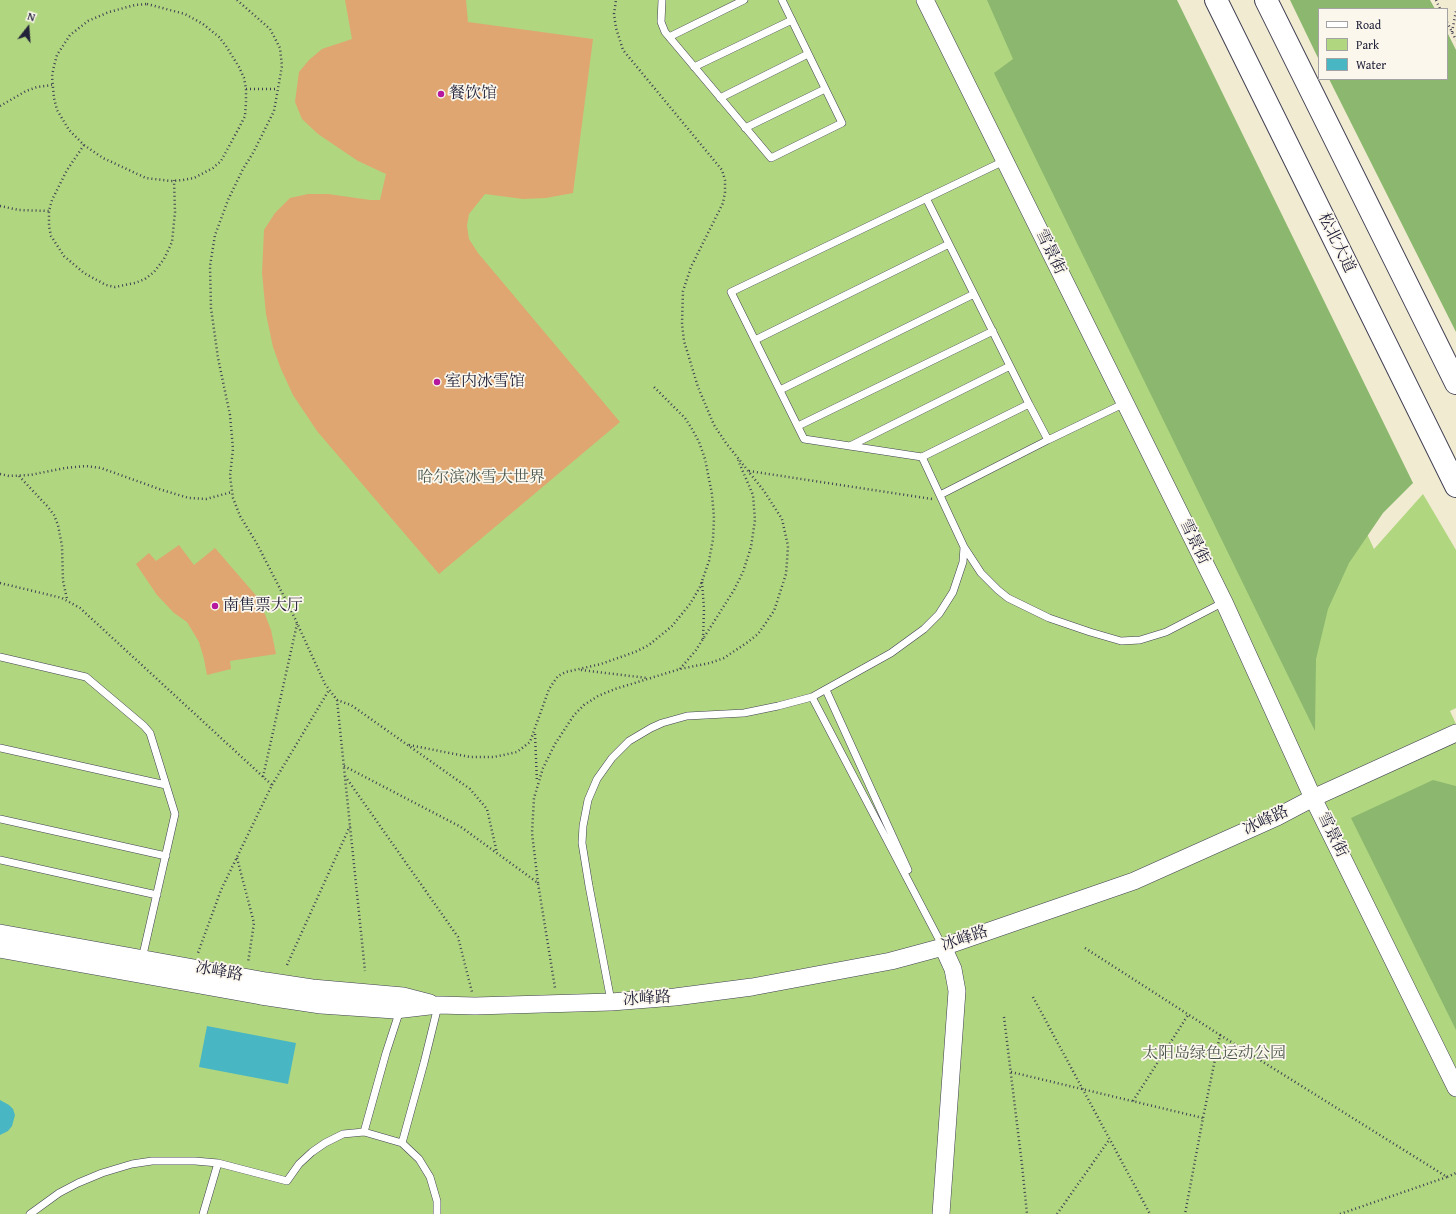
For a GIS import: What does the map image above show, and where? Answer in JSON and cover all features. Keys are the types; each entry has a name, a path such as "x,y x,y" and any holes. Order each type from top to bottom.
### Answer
{"highway":[{"name":"松北大道","path":"1216,0 1456,486"},
{"path":"1266,0 1456,383"}],"street":[{"name":"雪景街","path":"925,0 1224,602 1313,798 1456,1088"},
{"name":"冰峰路","path":"0,949 261,996 321,1005 401,1003 475,1006 611,1002 676,997 752,987 890,962 943,947 1134,881 1277,817 1313,798 1456,733"},
{"name":"冰峰路","path":"0,933 401,1003"},
{"path":"941,1214 956,991 953,968 943,947"}],"lane":[{"path":"662,0 662,27 694,68 770,158 842,123 782,0"},
{"path":"669,37 744,0"},
{"path":"694,68 792,20"},
{"path":"720,98 808,54"},
{"path":"745,128 825,89"},
{"path":"1004,160 731,292 804,439 922,456 1029,404"},
{"path":"926,198 1048,440"},
{"path":"755,340 949,244"},
{"path":"780,390 974,294"},
{"path":"798,426 993,332"},
{"path":"850,446 1010,366"},
{"path":"941,498 1048,440 1125,403"},
{"path":"922,456 964,547 980,573 1008,598 1049,618 1121,641 1140,640 1166,632 1224,602"},
{"path":"611,1002 582,843 583,826 588,800 600,774 612,758 629,741 650,728 662,723 687,716 744,714 812,697 891,653 933,621 939,614 953,592 962,567 964,547"},
{"path":"0,657 86,677 144,726 150,733 175,814 142,959"},
{"path":"826,690 943,947"},
{"path":"812,697 943,947"},
{"path":"0,748 166,785"},
{"path":"0,819 166,856"},
{"path":"0,860 157,895"},
{"path":"364,1132 401,1003"},
{"path":"402,1143 438,1005"},
{"path":"30,1214 59,1193 78,1183 102,1173 132,1164 194,1161 218,1163 287,1181 299,1164 321,1146 343,1134 364,1132 402,1143 419,1159 430,1177 437,1201 437,1214"},
{"path":"203,1214 218,1163"}],"path":[{"path":"146,0 147,4"},
{"path":"237,0 270,29 280,48 282,66 274,112 228,200 215,235 210,266 211,308 218,358 230,415 233,449 230,476 232,492 240,516 256,542 297,624 322,679 329,690 337,700 351,705 470,789 487,809 497,853"},
{"path":"557,1003 538,884 532,818 537,784 554,744 574,714 598,696 615,689 680,669 710,663 724,658 758,634 767,623 779,599 786,574 788,546 782,519 774,505 734,454 714,425 698,387 684,341 682,324 683,291 691,267 723,203 725,192 722,170 623,50 616,28 614,14 616,0"},
{"path":"147,4 185,14 203,24 219,37 239,67 244,78 246,89 245,116 232,142 221,161 213,168 194,178 174,180 146,178 104,158 84,144 69,130 62,121 57,110 52,85 52,76 57,55 70,35 88,21 109,12 135,5 147,4"},
{"path":"1452,32 1456,11"},
{"path":"1448,24 1456,40"},
{"path":"0,106 26,91 37,87 52,85"},
{"path":"246,89 278,89"},
{"path":"84,144 67,170 52,200 49,211 51,236 64,256 96,281 115,287 135,283 145,279 154,272 164,259 172,242 175,212 174,180"},
{"path":"0,206 18,210 49,211"},
{"path":"406,744 470,757 494,757 517,752 530,742 535,731 543,702 558,676 566,672 620,658 648,645 672,626 690,604 702,581 709,561 713,539 714,518 712,494 709,476 699,442 692,429 685,418 654,387"},
{"path":"680,669 703,639 734,590 743,572 751,547 754,531 755,507 753,495 734,454"},
{"path":"0,474 9,476 30,475 65,468 86,466 101,468 162,490 190,498 206,499 232,492"},
{"path":"748,471 941,498"},
{"path":"19,475 48,507 54,515 58,525 62,546 63,577 67,599"},
{"path":"702,581 704,609 703,639"},
{"path":"0,583 67,599 80,608 272,785"},
{"path":"263,777 297,624"},
{"path":"578,670 649,679"},
{"path":"198,953 221,890 272,785 329,690"},
{"path":"337,700 365,971"},
{"path":"535,731 537,784"},
{"path":"344,766 461,827 538,884"},
{"path":"345,776 458,937 475,1006"},
{"path":"287,965 350,826"},
{"path":"237,857 254,923 248,963"},
{"path":"1085,948 1188,1015 1447,1177"},
{"path":"1033,997 1081,1089 1150,1214"},
{"path":"1133,1101 1188,1015"},
{"path":"1004,1017 1027,1214"},
{"path":"1185,1214 1220,1035"},
{"path":"1011,1072 1203,1118"},
{"path":"1057,1214 1109,1140"},
{"path":"1340,1214 1455,1174"}],"green space":[{"name":"哈尔滨冰雪大世界","path":"0,0 1118,0 1374,549 1423,494 1456,550 1456,708 1450,711 1456,724 1456,1214 0,1214"},
{"path":"987,0 1177,0 1413,483 1383,513 1349,563 1328,609 1316,659 1315,731 994,73 1013,59"},
{"path":"1290,0 1430,0 1434,8 1318,8 1318,58"},
{"path":"1448,34 1456,50 1456,332 1330,80 1448,80"},
{"path":"1433,780 1456,786 1456,1030 1351,818"}],"water":[{"path":"207,1026 296,1043 288,1084 199,1067"},
{"path":"0,1100 13,1109 15,1115 12,1126 8,1131 0,1135"}],"building":[{"name":"室内冰雪馆","path":"345,0 466,0 468,22 593,39 573,193 546,198 523,199 485,194 469,214 467,226 469,239 478,253 620,422 439,574 317,431 293,395 273,347 266,314 262,273 264,230 275,213 290,198 308,194 328,194 380,200 386,174 358,161 318,134 302,119 295,102 299,72 309,60 322,49 352,39"},
{"name":"南售票大厅","path":"179,545 194,565 215,548 259,599 271,630 276,654 230,661 231,669 207,675 199,642 187,622 174,613 157,595 136,564 149,553 156,561"}],"place":[{"name":"餐饮馆","path":"441,94"},
{"name":"室内冰雪馆","path":"437,382"},
{"name":"南售票大厅","path":"215,606"}],"park label":[{"name":"太阳岛绿色运动公园","path":"1214,1054"}]}
